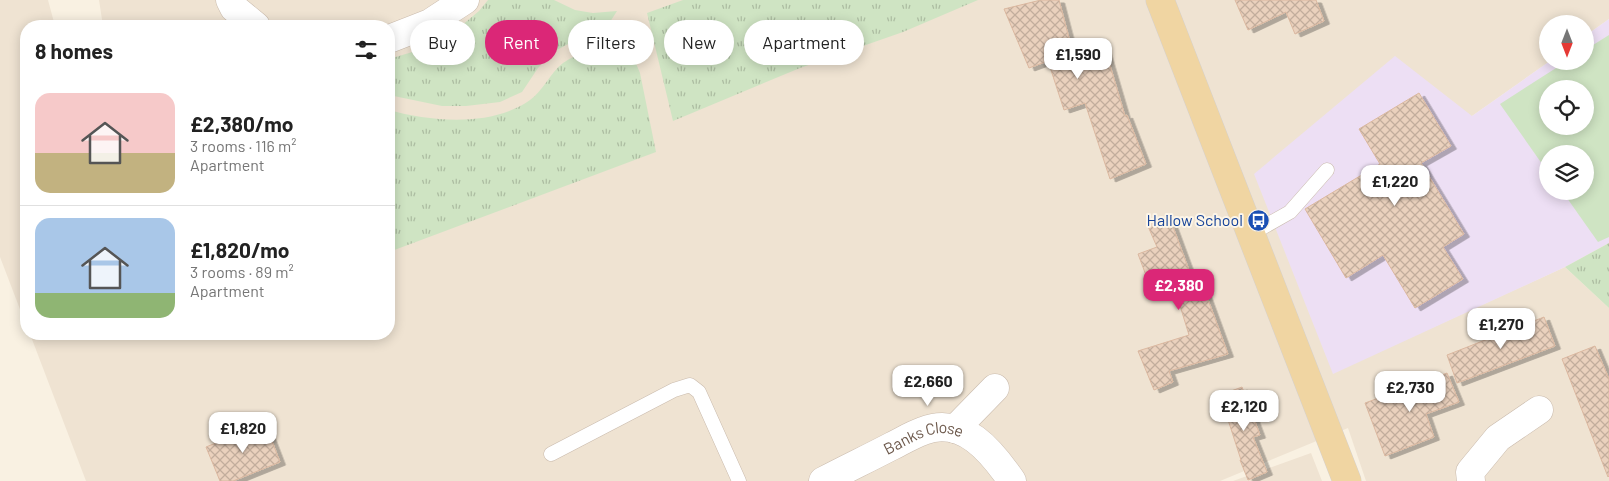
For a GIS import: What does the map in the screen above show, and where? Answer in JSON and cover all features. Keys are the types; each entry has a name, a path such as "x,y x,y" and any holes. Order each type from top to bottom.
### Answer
{"main road":[{"path":"1160,0 1347,481"}],"street":[{"path":"230,0 234,8 249,20"},
{"path":"395,38 430,23 466,0"},
{"path":"955,429 995,388"},
{"path":"1471,481 1470,472 1498,438 1539,410"},
{"name":"Banks Close","path":"822,481 923,430 934,428 955,429 968,434 980,442 1012,481"}],"lane":[{"path":"1251,234 1290,212 1327,170"},
{"path":"551,454 674,390 690,385 699,392 739,481"}],"shaded area":[{"path":"0,0 48,0 53,20 20,20 20,309 0,257"},
{"path":"99,0 1609,0 1609,19 1594,30 1594,15 1539,15 1539,69 1472,116 1333,373 1565,267 1609,308 1609,481 1366,481 1348,428 1220,481 86,481 32,340 395,340 395,20 102,20"},
{"path":"1609,19 1609,243 1565,267 1333,374 1254,174 1395,56 1472,116 1539,69 1594,70 1594,30"},
{"path":"1311,453 1322,481 1233,481"}],"green space":[{"path":"488,0 554,0 575,10 593,13 617,11 611,20 568,20 568,44 558,49 558,20 485,20 485,65 541,65 522,92 500,102 466,106 442,106 395,96 395,57 410,53 410,65 475,65 475,20 468,20"},
{"path":"683,0 978,0 903,32 864,46 864,20 744,20 744,65 809,65 673,121 654,42 654,20 649,20 647,13"},
{"path":"1609,35 1609,237 1598,242 1568,200 1594,200 1594,145 1539,145 1539,160 1500,104 1553,70 1594,70 1594,44"},
{"path":"568,60 568,65 637,65 640,73 656,152 395,250 395,111 424,117 461,120 498,115 515,109 535,96"},
{"path":"1609,243 1609,308 1565,267"}],"building":[{"path":"1041,0 1059,0 1074,57 1104,45 1125,116 1127,115 1146,164 1110,179 1085,103 1064,110 1048,61 1029,68 1004,9"},
{"path":"1235,0 1316,0 1324,21 1295,34 1286,12 1248,30"},
{"path":"1419,93 1451,146 1421,163 1464,234 1443,247 1463,279 1415,308 1383,255 1346,278 1305,209 1380,164 1359,129"},
{"path":"1169,216 1199,297 1206,294 1228,354 1169,371 1173,382 1154,390 1138,351 1189,335 1169,270 1147,278 1138,254 1157,247 1147,224"},
{"path":"1544,317 1555,346 1457,383 1447,355"},
{"path":"1595,346 1609,379 1608,477 1562,359"},
{"path":"1447,373 1459,402 1426,414 1434,437 1385,456 1365,403"},
{"path":"1242,387 1260,435 1253,437 1267,472 1248,480 1220,395"},
{"path":"265,423 280,462 233,481 220,481 206,447"}],"place":[{"name":"Hallow School","path":"1259,220"}]}
